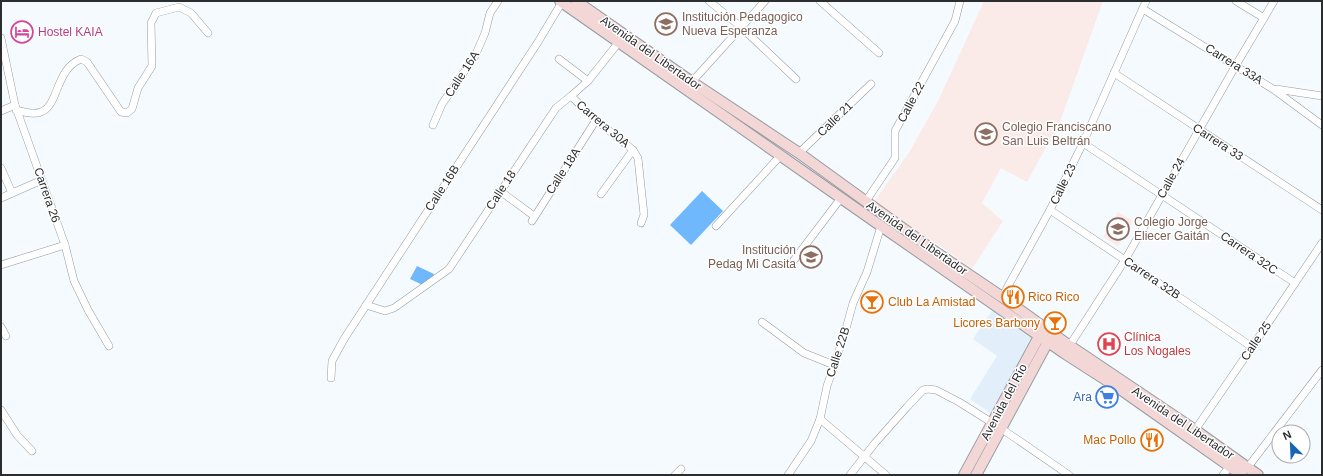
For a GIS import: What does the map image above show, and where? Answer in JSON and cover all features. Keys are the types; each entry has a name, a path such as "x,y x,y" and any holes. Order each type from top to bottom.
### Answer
{"main road":[{"name":"Avenida del Libertador","path":"578,1 780,155 841,198 1067,349 1245,471"},
{"name":"Avenida del Libertador","path":"561,2 619,42 799,154 937,254 1002,297 1046,335"},
{"name":"Avenida del Río","path":"964,475 993,423 1046,335"},
{"name":"Avenida del Río","path":"976,475 1002,429 1046,335"},
{"name":"Avenida del Libertador","path":"1192,434 1230,466 1258,475"}],"street":[{"name":"Calle 16A","path":"433,125 442,104 476,56 485,33 490,13 498,1"},
{"path":"709,1 741,27 796,79"},
{"path":"688,85 765,1"},
{"path":"820,1 879,53"},
{"name":"Calle 22","path":"866,202 895,158 895,132 955,21 960,1"},
{"name":"Calle 23","path":"1002,297 1050,210 1146,1"},
{"path":"1236,1 1264,18"},
{"name":"Calle 24","path":"1067,349 1125,260 1198,130 1274,1"},
{"name":"Calle 16B","path":"331,378 332,361 344,339 538,42 561,2"},
{"path":"1,111 15,108 33,113 41,113 47,108 65,72 80,59 87,62 121,112 127,113 132,109 138,88 152,66 151,23 156,13 180,7 191,13 208,33"},
{"name":"Carrera 33A","path":"1143,9 1274,88 1322,125"},
{"name":"Carrera 26","path":"1,38 15,108 65,245 74,281 88,310 109,346"},
{"name":"Calle 18","path":"366,305 385,311 394,308 450,268 556,108 588,81 619,42"},
{"path":"559,59 588,81"},
{"name":"Carrera 33","path":"1114,73 1198,130 1322,210"},
{"name":"Calle 21","path":"799,154 871,84"},
{"path":"1274,88 1322,96"},
{"name":"Carrera 30A","path":"571,96 596,120 633,150 638,158 644,215 640,223"},
{"name":"Calle 18A","path":"500,191 533,218 596,120"},
{"name":"Carrera 32C","path":"1082,143 1295,283"},
{"path":"601,194 633,150"},
{"path":"716,226 780,155"},
{"path":"1,168 12,193"},
{"path":"1,198 42,180"},
{"path":"794,260 841,198"},
{"name":"Carrera 32B","path":"1050,210 1252,347"},
{"name":"Calle 22B","path":"788,475 811,442 820,419 827,386 853,303 867,272 881,226"},
{"name":"Calle 25","path":"1192,434 1322,243"},
{"path":"1,265 65,245"},
{"path":"762,322 804,353 834,365"},
{"path":"1,327 6,336"},
{"path":"1245,471 1322,370"},
{"path":"850,475 923,390 936,390 993,423 1069,475"},
{"path":"1,410 3,419 32,451"},
{"path":"820,419 886,475"},
{"path":"1223,475 1230,466"},
{"path":"675,475 681,469"}],"shaded area":[{"name":"Colegio Franciscano San Luis Beltrán","path":"984,1 1103,1 1060,122 1027,182 1001,168 982,203 1003,221 972,269 942,247 873,203 910,151 939,99"},
{"name":"Colegio Jorge Eliecer Gaitán","path":"1118,212 1133,221 1118,246 1103,237"},
{"path":"994,308 1035,336 993,415 970,399 997,356 973,339"}],"water":[{"path":"702,191 723,211 691,245 670,225"},
{"path":"417,266 434,274 427,287 410,279"}],"place":[{"name":"Institución Pedagogico Nueva Esperanza","path":"666,24"},
{"name":"Hostel KAIA","path":"22,32"},
{"name":"Colegio Franciscano San Luis Beltrán","path":"986,134"},
{"name":"Colegio Jorge Eliecer Gaitán","path":"1118,229"},
{"name":"Institución Pedag Mi Casita","path":"811,257"},
{"name":"Rico Rico","path":"1013,297"},
{"name":"Club La Amistad","path":"872,302"},
{"name":"Licores Barbony","path":"1055,323"},
{"name":"Clínica Los Nogales","path":"1109,344"},
{"name":"Ara","path":"1107,397"},
{"name":"Mac Pollo","path":"1152,440"}]}
